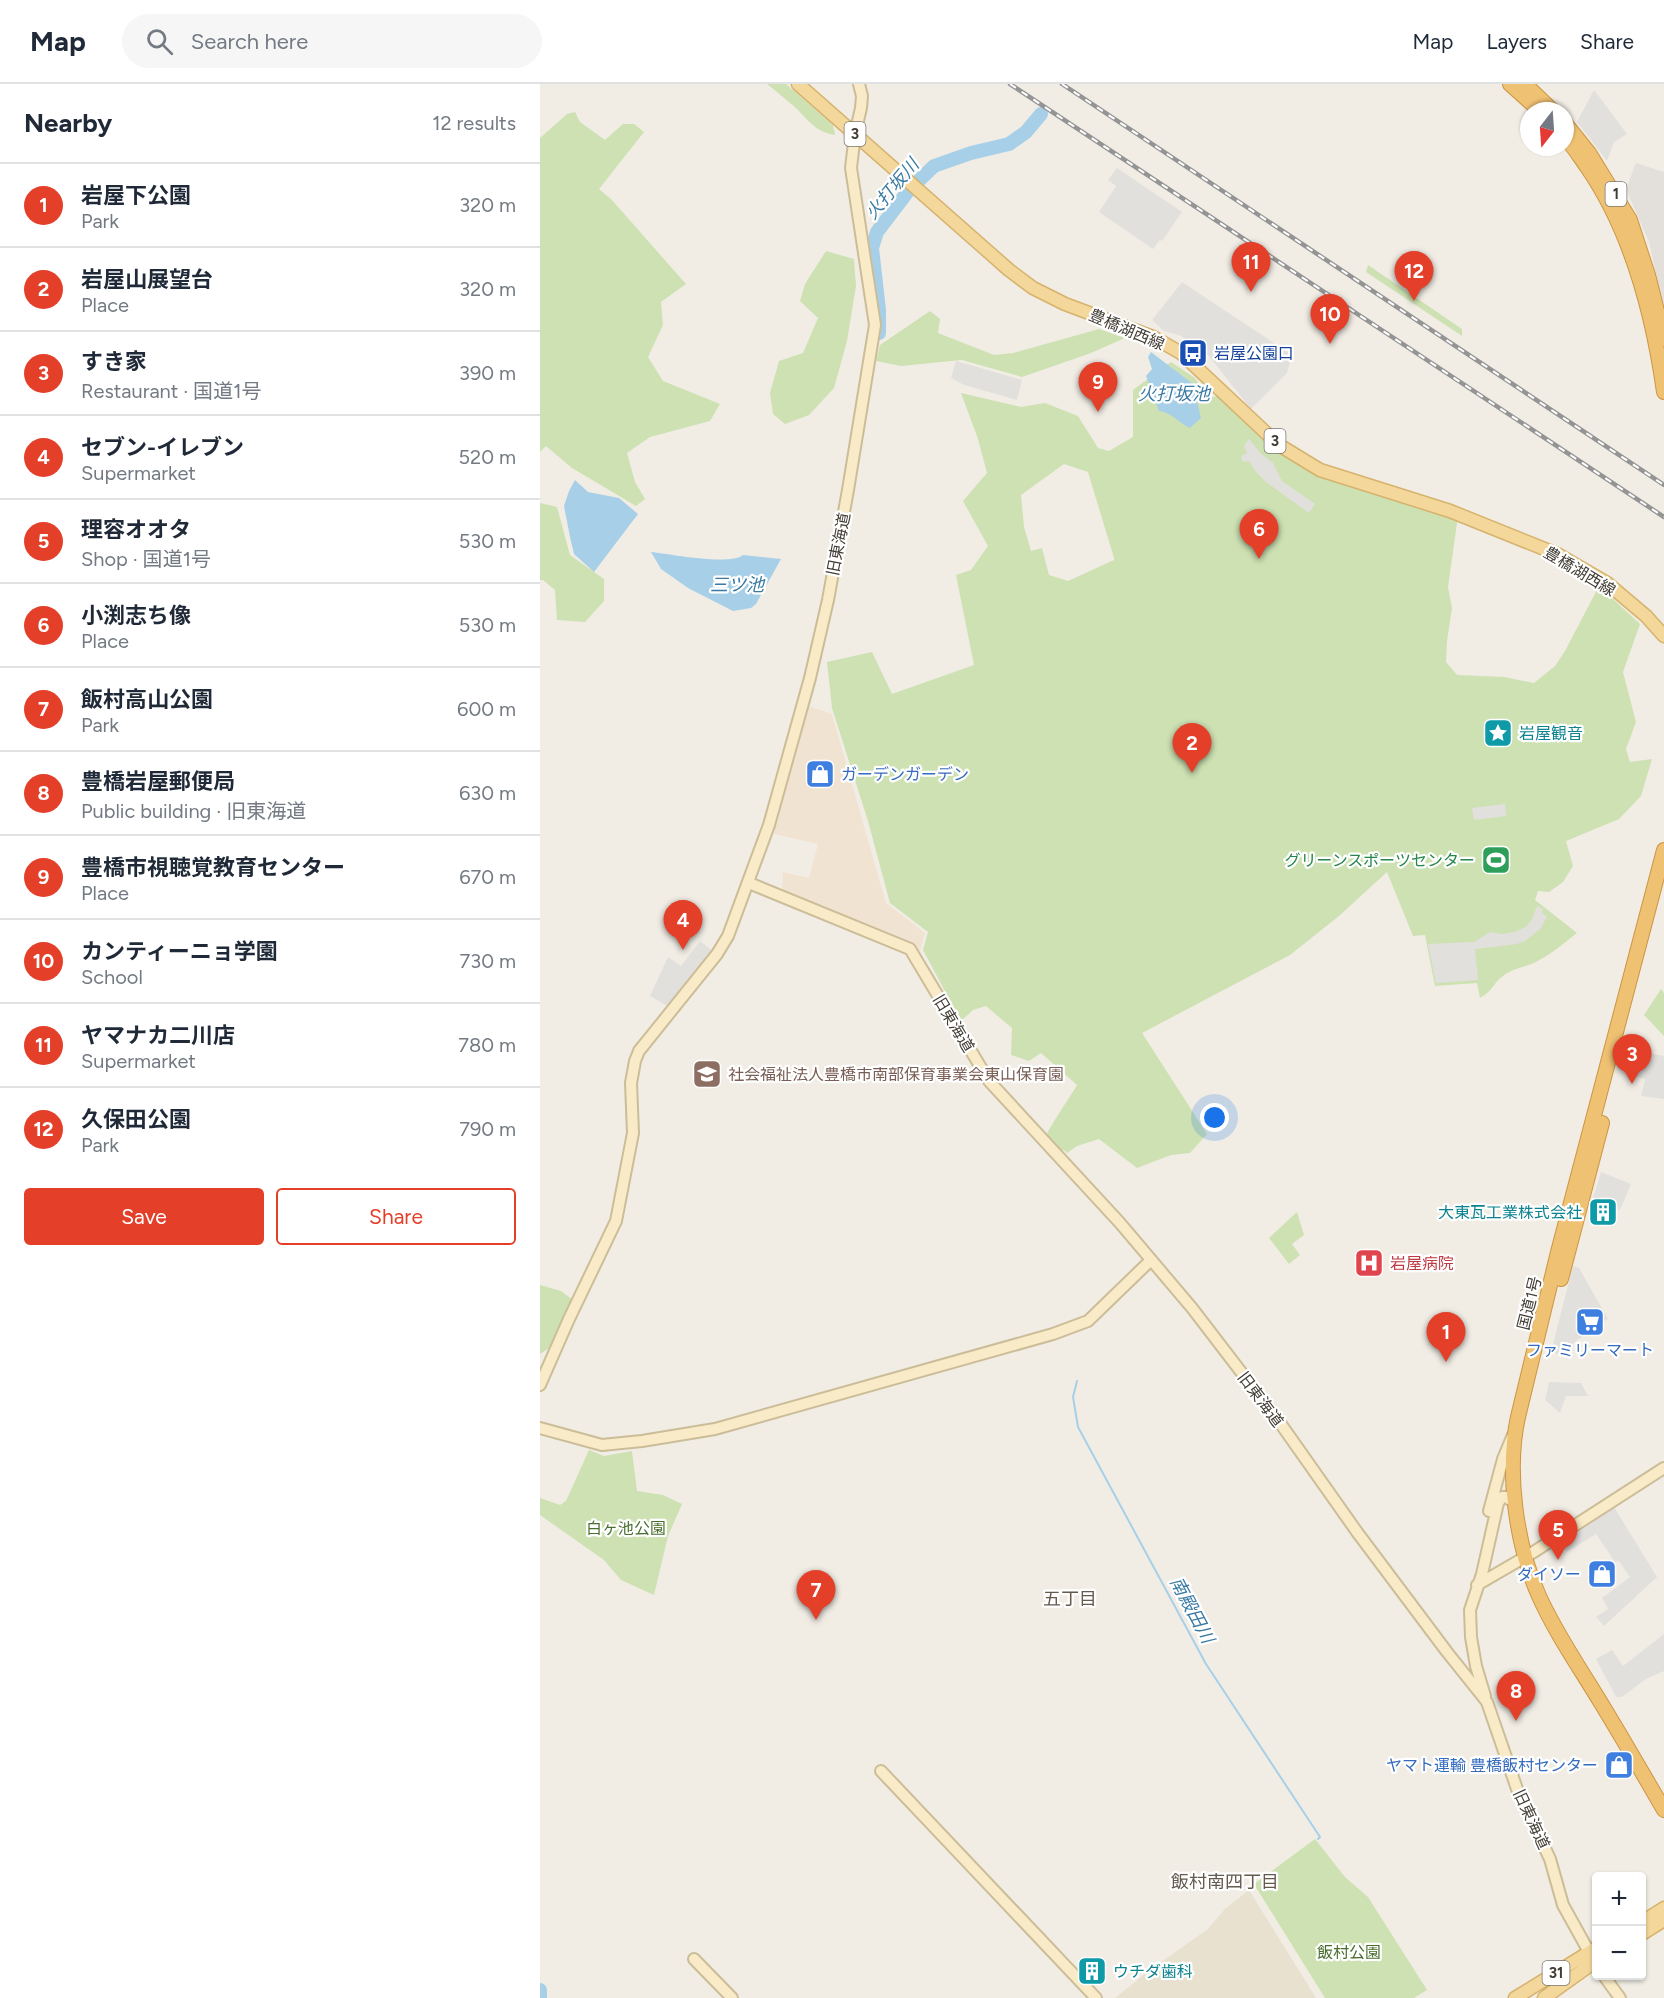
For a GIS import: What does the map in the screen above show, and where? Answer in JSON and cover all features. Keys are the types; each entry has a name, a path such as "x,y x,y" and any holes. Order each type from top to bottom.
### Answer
{"highway":[{"path":"1510,84 1530,102"},
{"path":"1525,84 1544,102"},
{"name":"1","path":"1574,134 1589,153 1630,220 1644,280 1664,392"},
{"name":"1","path":"1574,150 1602,189 1622,229 1644,280 1664,339"},
{"name":"国道1号","path":"1664,850 1562,1240 1515,1431 1512,1477 1515,1503 1538,1595 1557,1631 1664,1810"},
{"name":"国道1号","path":"1664,883 1525,1418 1521,1449 1523,1504 1529,1555 1547,1594 1664,1794"}],"main road":[{"name":"豊橋湖西線","path":"798,84 1009,270 1033,288 1065,304 1153,337 1181,353 1279,445 1320,470 1450,511 1557,554 1607,583 1646,616 1664,636"},
{"path":"1646,1919 1664,1908"},
{"path":"1646,1931 1664,1920"},
{"name":"31","path":"1515,1998 1592,1959"},
{"name":"31","path":"1544,1998 1592,1960"}],"street":[{"name":"旧東海道","path":"859,84 862,96 861,108 851,168 875,326 828,600 810,678 770,825 749,883 910,949 989,1081 1120,1223 1192,1308 1278,1420 1357,1532 1487,1702 1517,1789 1550,1859 1563,1905 1592,1955"},
{"path":"540,1385 616,1221 633,1133 631,1083 639,1051 717,954 728,936 749,883"},
{"path":"540,1428 602,1445 642,1441 724,1426 1053,1335 1089,1321 1151,1260"},
{"path":"1477,1585 1479,1554 1489,1512 1503,1459 1515,1431"},
{"path":"1477,1585 1529,1555 1664,1468"},
{"path":"1487,1702 1476,1666 1471,1637 1470,1610 1482,1574 1498,1503 1502,1497 1515,1503"},
{"path":"882,1771 1096,1998"},
{"path":"694,1959 732,1998"},
{"path":"1607,1980 1620,1998"}],"shaded area":[{"path":"1594,90 1627,134 1614,142 1607,161 1577,122"},
{"path":"1636,163 1664,172 1664,309 1649,242 1626,189"},
{"path":"1117,168 1182,212 1162,241 1160,240 1153,249 1099,212 1116,186 1108,180"},
{"path":"1182,282 1292,355 1287,373 1251,409 1208,355 1181,336 1164,331 1152,320"},
{"path":"956,361 1022,380 1017,400 964,385 951,378"},
{"path":"1249,439 1260,453 1273,463 1282,481 1315,504 1309,513 1266,482 1249,461 1243,462 1241,456 1247,453 1244,446"},
{"name":"ガーデンガーデン","path":"808,706 832,714 886,903 925,933 920,951 898,937 782,890 783,872 809,878 818,844 774,834"},
{"path":"1505,804 1506,816 1474,820 1472,808"},
{"path":"1537,906 1543,909 1542,913 1547,917 1540,929 1525,941 1475,949 1478,980 1436,983 1428,944 1474,942 1490,932 1502,934 1515,932 1527,926"},
{"path":"700,941 714,952 671,1008 650,996 668,957 681,966"},
{"path":"1632,1050 1664,1056 1664,1099 1641,1096 1645,1079 1626,1074"},
{"path":"1601,1172 1631,1184 1620,1210 1593,1198"},
{"path":"1573,1266 1579,1268 1608,1319 1599,1325 1593,1316 1576,1328 1582,1337 1558,1354 1551,1352"},
{"path":"1549,1382 1581,1383 1588,1396 1566,1396 1560,1413 1545,1400"},
{"path":"1614,1507 1657,1577 1604,1626 1596,1617 1608,1609 1602,1598 1630,1577 1619,1561 1615,1562 1596,1534 1567,1552 1561,1545"},
{"path":"1664,1634 1664,1671 1646,1679 1622,1697 1616,1697 1596,1659 1612,1650 1623,1666"},
{"path":"1249,1890 1316,1998 1115,1998 1151,1969 1208,1929 1225,1909"}],"green space":[{"path":"767,84 786,84 833,125 835,135 823,132 814,126"},
{"path":"575,112 580,122 605,140 623,124 634,124 644,132 599,189 611,199 686,284 661,302 663,325 648,357 663,381 720,404 710,421 650,437 627,453 635,482 645,499 636,506 572,468 546,446 540,452 540,138 567,114"},
{"path":"826,251 854,259 856,286 847,341 834,388 809,415 785,424 773,414 770,393 779,361 803,353 818,318 800,301 805,284"},
{"path":"1368,265 1462,329 1462,336 1366,272"},
{"path":"930,311 940,319 938,333 994,355 1013,353 1099,329 1125,338 1091,353 1022,377 962,360 901,366 876,361 880,345"},
{"path":"1171,362 1195,378 1208,397 1227,396 1320,470 1458,516 1448,587 1452,608 1446,662 1457,675 1504,677 1534,683 1555,666 1599,586 1640,624 1623,672 1636,722 1626,749 1630,762 1652,759 1641,796 1619,819 1566,841 1573,866 1563,882 1549,892 1538,891 1535,900 1577,933 1540,960 1507,974 1480,998 1477,983 1435,986 1425,935 1413,936 1387,872 1339,916 1290,955 1142,1033 1207,1134 1190,1153 1171,1155 1137,1168 1099,1139 1077,1146 1067,1153 1064,1150 1060,1151 1046,1136 1077,1085 1041,1053 1029,1061 1011,1055 1012,1028 986,1006 973,1010 961,1021 923,950 928,932 890,903 868,821 832,708 827,662 872,652 892,694 974,665 956,575 971,570 988,546 963,501 987,473 978,439 961,393 1021,407 1045,403 1078,416 1098,448 1109,451 1133,437 1133,390","holes":["1064,464 1088,472 1114,560 1068,581 1049,575 1042,548 1031,551 1024,527 1021,495"]},
{"path":"540,503 557,507 570,555 604,579 604,601 585,622 557,620 555,590 540,580"},
{"path":"1661,989 1664,993 1664,1036 1644,1015"},
{"path":"1297,1212 1304,1235 1292,1244 1300,1255 1289,1264 1269,1238"},
{"path":"540,1285 561,1291 573,1300 554,1345 540,1354"},
{"name":"白ヶ池公園","path":"589,1450 604,1456 632,1451 637,1491 663,1495 682,1504 668,1536 654,1595 621,1580 604,1560 540,1515 540,1498 560,1505 566,1501"},
{"name":"飯村公園","path":"1315,1839 1345,1877 1368,1897 1427,1990 1414,1998 1325,1998 1254,1884"}],"water":[{"name":"火打坂池","path":"1151,352 1193,384 1201,418 1190,428 1167,413 1159,411 1146,376 1152,369 1148,357"},
{"path":"575,480 588,492 619,498 638,514 594,572 574,554 570,537 564,506"},
{"name":"三ツ池","path":"651,552 713,559 736,558 743,555 781,559 756,604 751,608 733,611 688,588 661,569"}],"waterway":[{"name":"火打坂川","path":"879,333 879,310 872,248 877,232 909,190 934,166 971,153 1009,144 1026,132 1041,114"},
{"name":"南殿田川","path":"1077,1381 1073,1397 1078,1427 1206,1664 1320,1837 1318,1839"},
{"path":"540,1990 540,1998"}],"railway":[{"path":"1010,84 1664,517"},
{"path":"1062,84 1664,485"}],"place":[{"name":"ヤマナカ二川店","path":"1251,292"},
{"name":"久保田公園","path":"1414,301"},
{"name":"カンティーニョ学園","path":"1330,344"},
{"name":"岩屋公園口","path":"1193,353"},
{"name":"豊橋市視聴覚教育センター","path":"1098,412"},
{"name":"小渕志ち像","path":"1259,559"},
{"name":"岩屋観音","path":"1498,733"},
{"name":"岩屋山展望台","path":"1192,773"},
{"name":"ガーデンガーデン","path":"820,774"},
{"name":"グリーンスポーツセンター","path":"1496,860"},
{"name":"セブン-イレブン","path":"683,950"},
{"name":"社会福祉法人豊橋市南部保育事業会東山保育園","path":"707,1074"},
{"name":"すき家","path":"1632,1084"},
{"name":"大東瓦工業株式会社","path":"1603,1212"},
{"name":"岩屋病院","path":"1369,1263"},
{"name":"ファミリーマート","path":"1590,1322"},
{"name":"岩屋下公園","path":"1446,1362"},
{"name":"理容オオタ","path":"1558,1560"},
{"name":"ダイソー","path":"1602,1574"},
{"name":"飯村高山公園","path":"816,1620"},
{"name":"豊橋岩屋郵便局","path":"1516,1721"},
{"name":"ヤマト運輸 豊橋飯村センター","path":"1619,1765"},
{"name":"ウチダ歯科","path":"1092,1971"}],"district":[{"name":"五丁目","path":"1070,1599"},
{"name":"飯村南四丁目","path":"1225,1882"}]}
